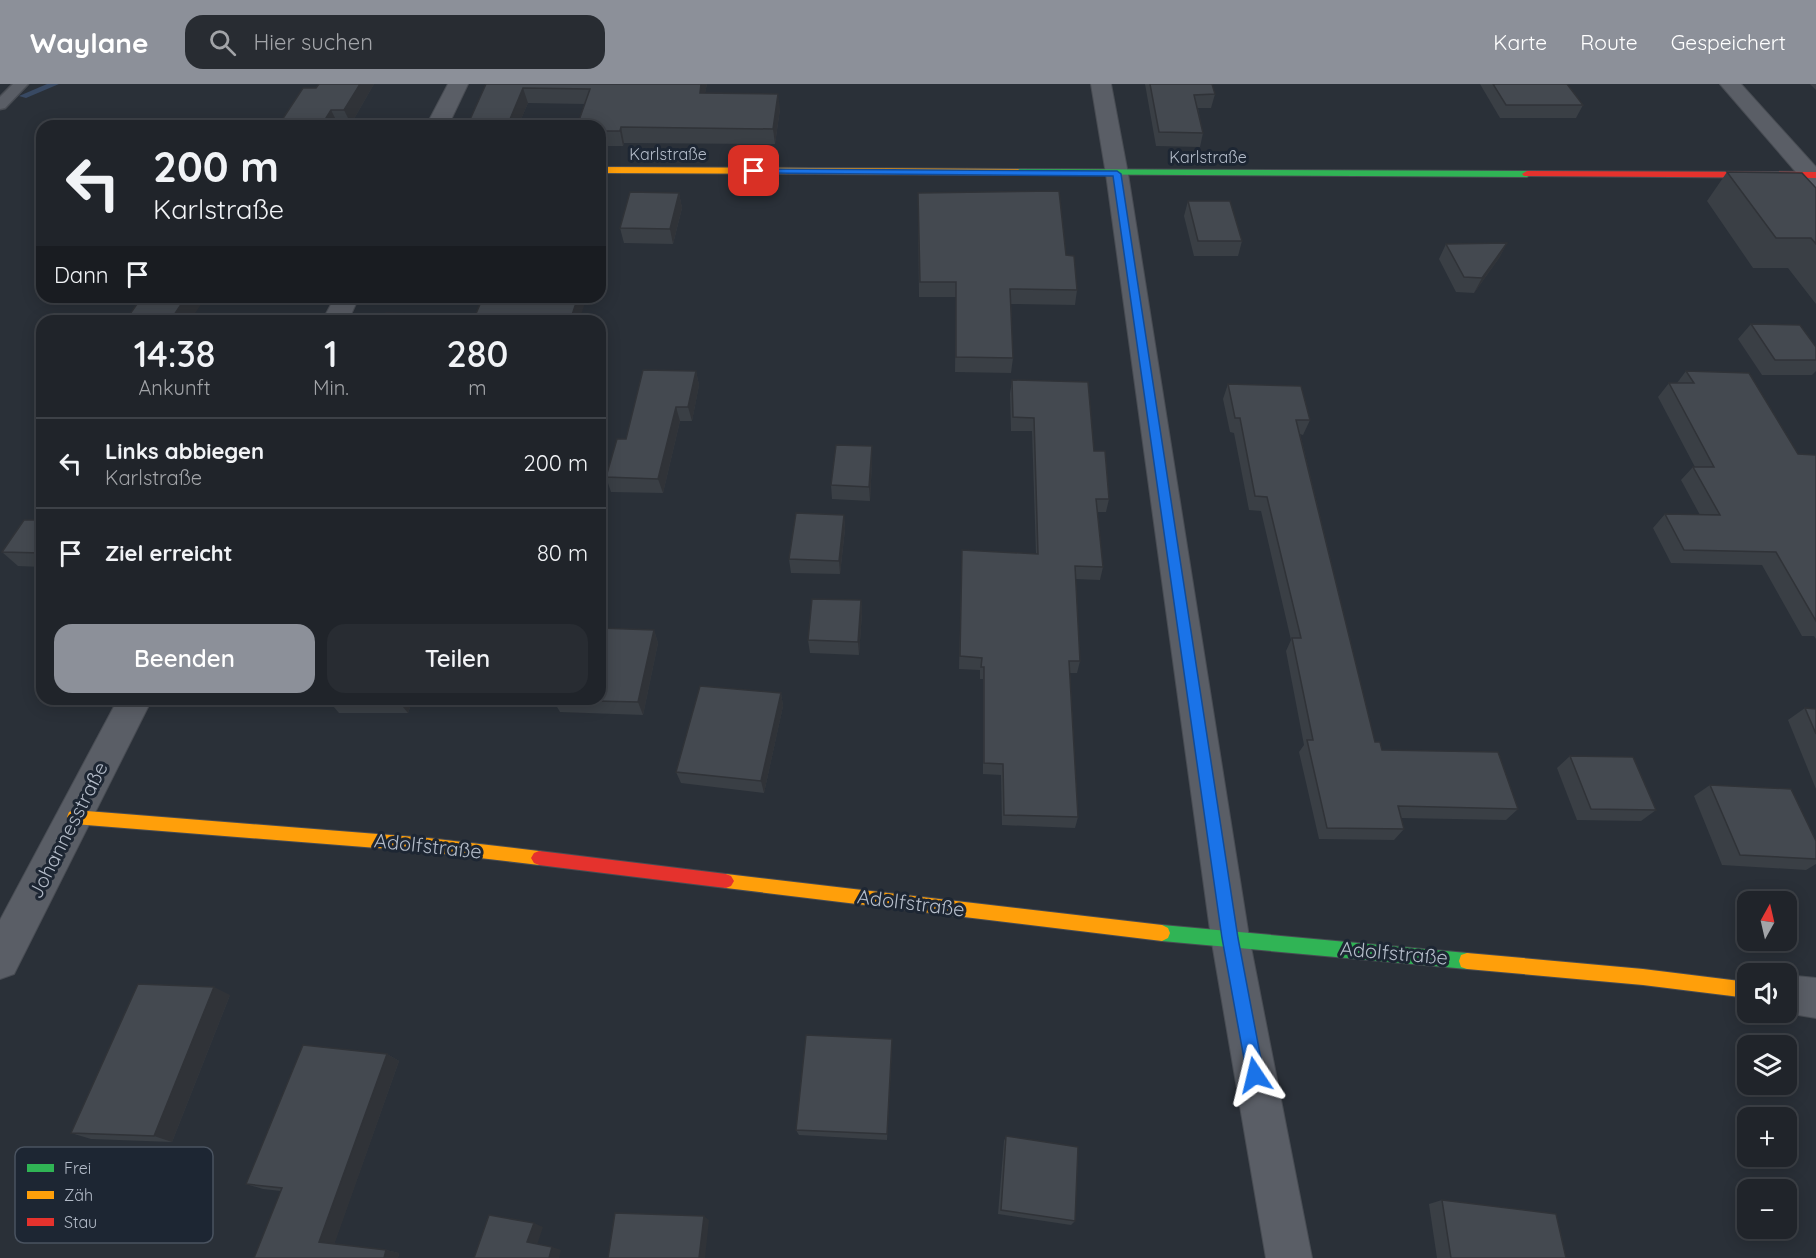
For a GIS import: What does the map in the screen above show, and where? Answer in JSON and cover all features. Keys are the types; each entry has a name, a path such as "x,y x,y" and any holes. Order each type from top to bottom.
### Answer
{"street":[{"path":"440,120 458,84"},
{"path":"1101,84 1117,174 1230,938 1289,1258"},
{"path":"1730,84 1814,177"},
{"name":"Karlstraße","path":"606,170 1814,177"},
{"name":"Johannesstraße","path":"0,960 132,705"},
{"name":"Adolfstraße","path":"75,817 428,845 1138,931 1631,976 1737,989"},
{"path":"1797,995 1816,998"}],"lane":[{"path":"0,91 20,84"},
{"path":"0,105 20,84"}],"building":[{"path":"319,84 360,84 344,110 331,110 325,120 282,120 303,88 316,88"},
{"path":"486,84 701,84 700,93 778,94 773,129 621,127 620,131 606,131 606,120 579,120 590,89 523,88 510,120 470,120"},
{"path":"1150,84 1212,84 1215,94 1194,95 1203,133 1159,132"},
{"path":"1493,84 1567,84 1583,105 1506,105"},
{"path":"1727,172 1802,173 1816,188 1816,244 1811,238 1776,238"},
{"path":"1059,191 1066,255 1074,256 1077,290 1010,289 1013,358 956,357 956,282 920,282 918,193"},
{"path":"630,192 679,193 670,229 620,228"},
{"path":"1188,201 1230,201 1242,241 1198,241"},
{"path":"1507,243 1482,278 1464,277 1446,244"},
{"path":"138,303 182,303 174,315 129,315"},
{"path":"480,303 576,303 572,315 476,315"},
{"path":"386,313 437,315 385,315"},
{"path":"1751,324 1800,325 1816,347 1816,360 1775,360"},
{"path":"643,370 696,371 688,407 676,407 658,479 606,477 617,439 626,439"},
{"path":"1686,371 1749,373 1798,454 1816,455 1816,621 1776,552 1684,550 1665,514 1720,515 1693,467 1714,467 1669,383 1694,383"},
{"path":"1012,380 1088,382 1094,451 1105,451 1109,499 1096,499 1103,567 1075,566 1080,661 1069,661 1078,817 1004,815 1003,764 984,763 984,667 981,667 982,658 960,656 962,550 1038,554 1034,418 1013,417"},
{"path":"1228,384 1301,386 1310,420 1296,420 1375,742 1380,742 1382,750 1498,752 1518,809 1398,806 1404,829 1327,828 1307,740 1313,740 1292,638 1301,638 1267,497 1255,496 1240,418 1235,418"},
{"path":"836,445 872,446 869,487 831,485"},
{"path":"796,513 844,515 839,561 789,559"},
{"path":"24,520 36,520 36,553 2,552"},
{"path":"812,599 861,600 858,642 808,640"},
{"path":"606,628 654,630 638,702 606,701"},
{"path":"700,686 781,693 761,781 676,772"},
{"path":"1805,708 1816,709 1816,734"},
{"path":"1570,756 1633,757 1656,810 1591,809"},
{"path":"1710,785 1791,789 1816,841 1816,859 1740,855"},
{"path":"138,984 214,987 154,1136 71,1133"},
{"path":"806,1035 892,1039 887,1134 796,1130"},
{"path":"303,1045 387,1054 319,1242 386,1250 384,1258 254,1258 282,1188 246,1184"},
{"path":"1006,1136 1078,1147 1075,1221 1001,1210"},
{"path":"1442,1200 1556,1214 1566,1258 1451,1258"},
{"path":"615,1213 704,1216 699,1258 608,1258"},
{"path":"489,1215 534,1223 527,1242 552,1247 549,1258 474,1258"}],"waterway":[{"path":"23,96 55,84"}],"traffic: fast":[{"path":"1018,172 1527,174"},
{"path":"1162,933 1467,961"}],"traffic: slow":[{"path":"606,170 1018,172"},
{"path":"74,817 428,845 539,858"},
{"path":"726,881 1162,933"},
{"path":"1467,961 1643,977 1737,989"}],"traffic: jam":[{"path":"1527,174 1816,175"},
{"path":"539,858 726,881"}],"route":[{"path":"754,171 1117,174 1230,938 1255,1075"}]}
